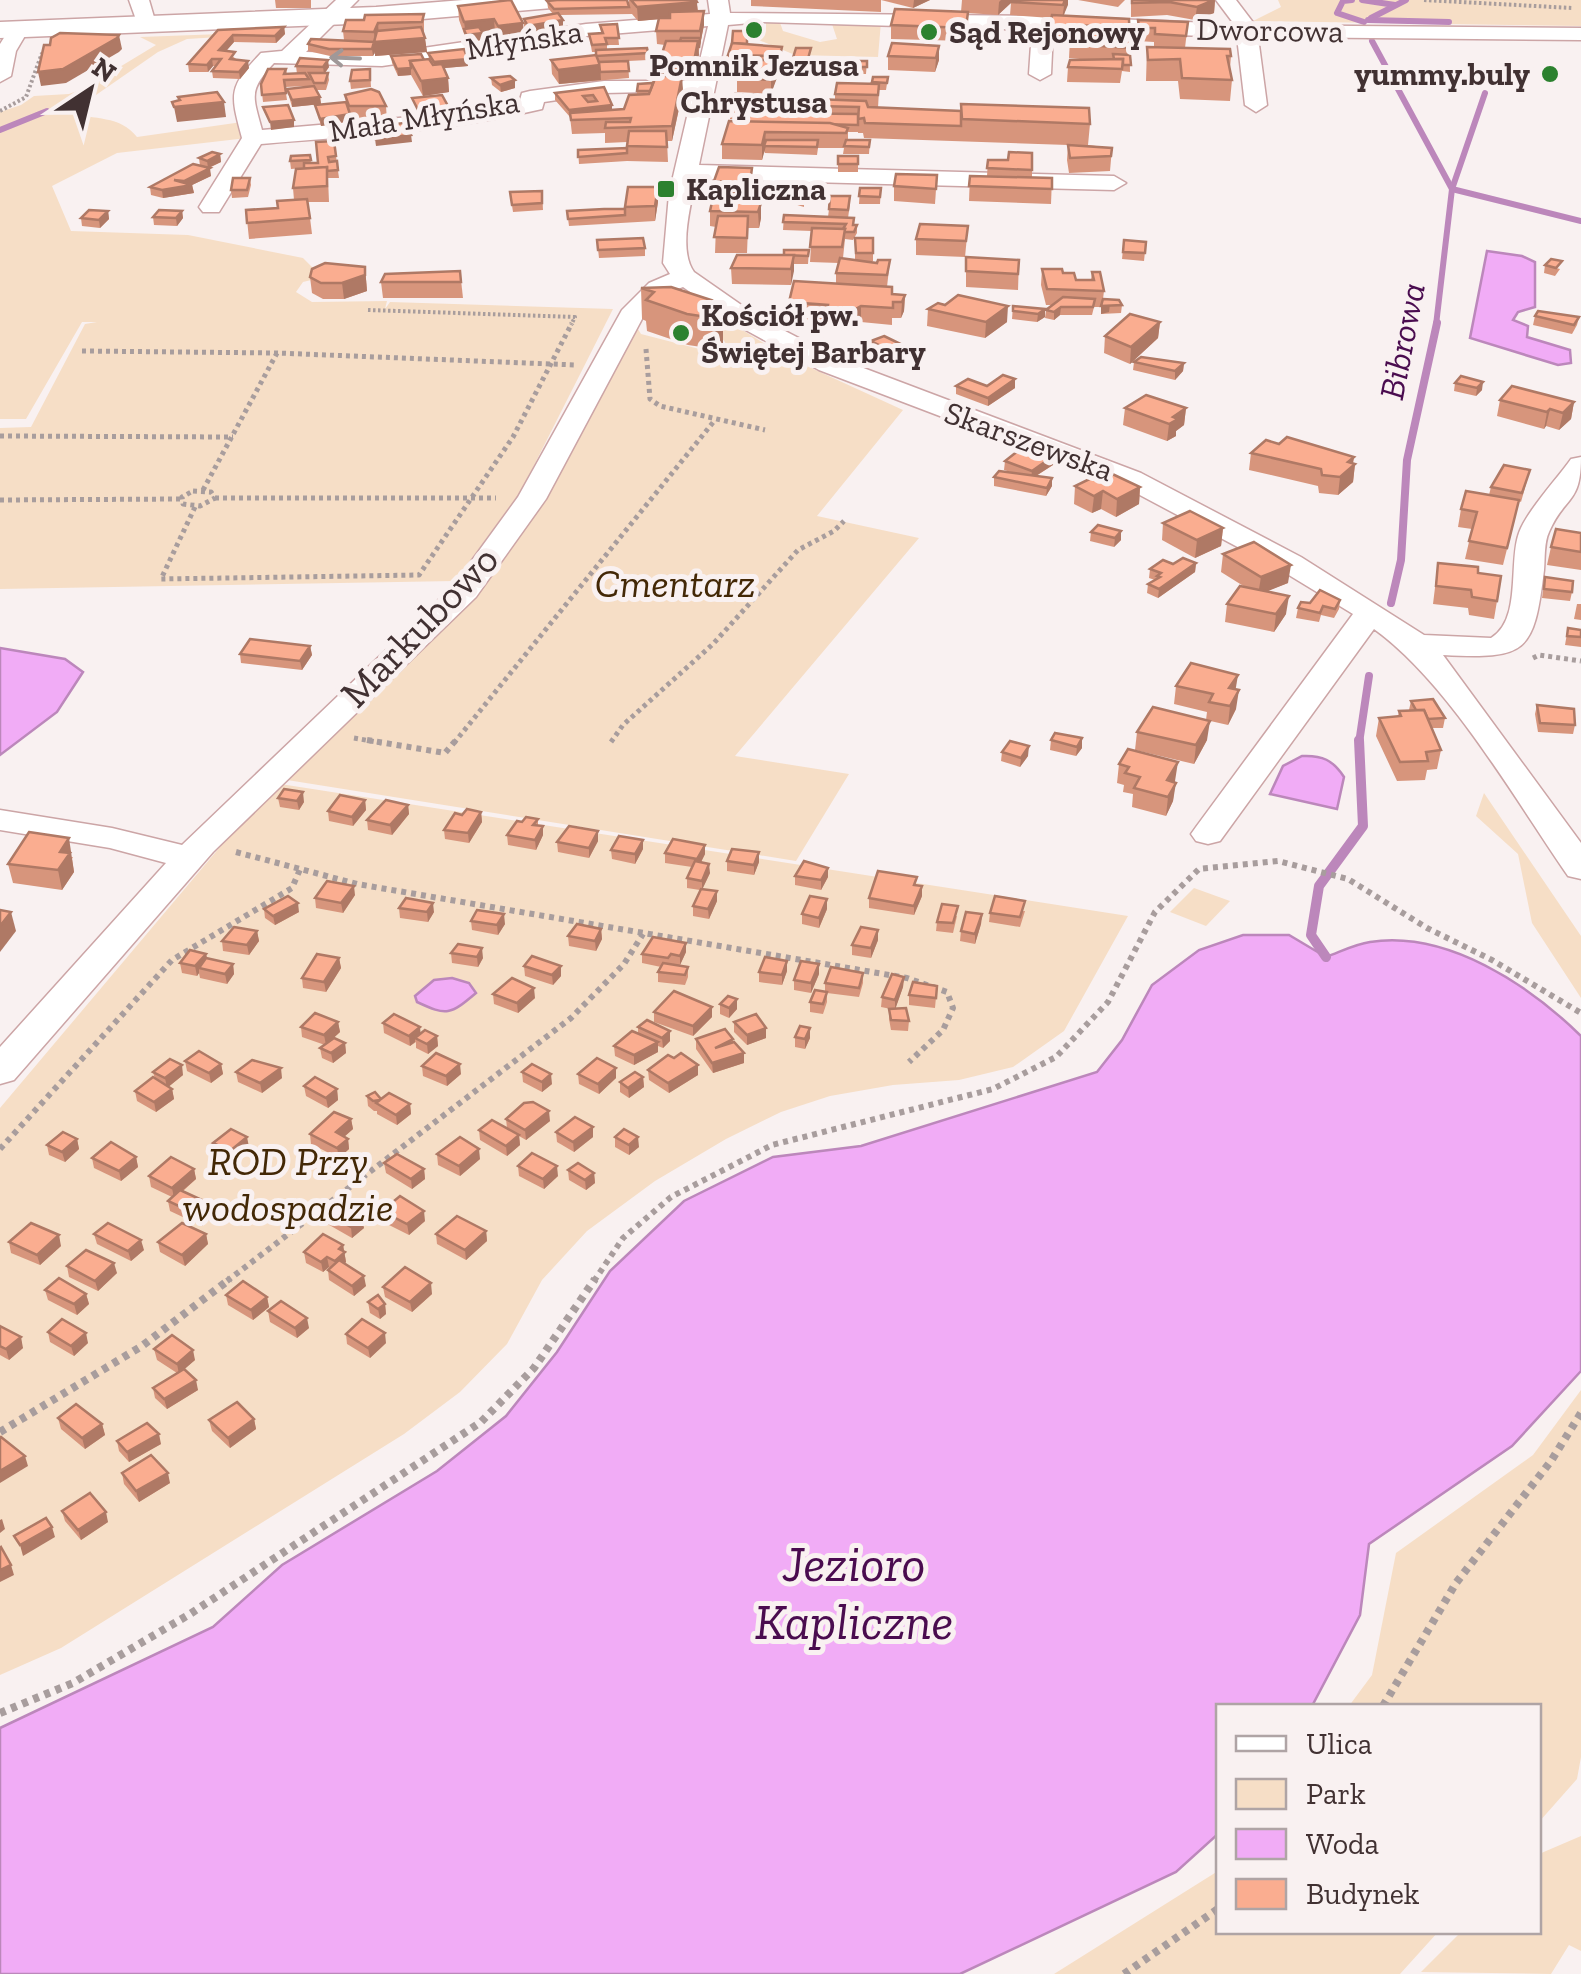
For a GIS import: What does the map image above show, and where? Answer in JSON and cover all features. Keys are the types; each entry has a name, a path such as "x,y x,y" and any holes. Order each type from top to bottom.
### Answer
{"main road":[{"path":"6,41 142,10 552,0"}],"street":[{"path":"930,18 951,0"},
{"path":"1226,0 1242,18 1246,31 1256,105"},
{"path":"211,206 253,138 241,104 244,82 268,57 288,56 338,8"},
{"path":"685,277 676,263 674,248 719,8"},
{"name":"Dworcowa","path":"719,8 1246,31 1581,34"},
{"name":"Młyńska","path":"288,56 382,60 719,8"},
{"path":"1040,74 1043,22"},
{"path":"0,76 6,41"},
{"name":"Mała Młyńska","path":"253,138 410,124 534,104 530,98 604,87 706,86"},
{"path":"686,172 1114,183"},
{"name":"Markubowo","path":"0,1071 195,852 465,591 532,499 631,315 658,288 685,277"},
{"name":"Skarszewska","path":"685,277 751,323 828,364 1131,478 1290,563 1371,612 1416,644 1443,674 1581,868"},
{"path":"1416,644 1497,648 1514,638 1523,616 1533,534 1581,465"},
{"path":"1208,834 1371,612"},
{"path":"0,820 195,852"}],"path":[{"path":"1424,0 1581,8"},
{"path":"195,506 161,578 419,574 513,437 575,316 368,310"},
{"path":"631,315 645,318 642,323 650,399 660,406 765,430"},
{"path":"82,351 602,366"},
{"path":"203,490 277,354"},
{"path":"318,729 374,744 445,753 511,677 677,462 715,420"},
{"path":"0,436 233,437"},
{"path":"0,500 181,499 203,490 215,498"},
{"path":"181,499 183,504 195,506 215,498 532,499"},
{"path":"611,742 622,725 713,644 798,550 834,531 844,521"},
{"path":"195,852 300,867 357,884 907,978 947,992 953,1008 943,1030 909,1062"},
{"path":"0,1714 73,1683 190,1614 481,1422 534,1368 623,1238 671,1196 772,1144 993,1089 1056,1057 1108,1002 1156,912 1199,870 1278,860 1348,879 1427,928 1492,960 1581,1013"},
{"path":"0,1149 172,960 292,888 300,867"},
{"path":"0,1432 142,1346 571,1018 624,964 643,934"},
{"path":"1384,1704 1456,1583 1550,1462 1581,1413"},
{"path":"1124,1974 1216,1909"}],"green space":[{"path":"1278,0 1581,0 1581,26 1253,21 1281,7"},
{"path":"766,20 779,20 783,31 820,42 837,39 831,21 881,22 878,57 795,55 754,38 766,31"},
{"path":"286,33 187,39 158,52 70,113 115,122 137,137 242,122 247,138 117,153 52,186 71,231 188,235 303,258 313,268 336,274 303,282 296,292 312,302 387,301 385,309 390,302 613,309 520,493 455,581 0,589 0,428 31,427 85,324 97,322 82,322 26,419 0,419 0,112 34,96 69,94 85,88 156,45 140,37"},
{"name":"Cmentarz","path":"698,303 785,356 903,410 817,516 919,538 735,756 849,774 796,861 287,780 324,737 482,589 554,483 636,326 641,334 711,352 726,344 711,329 674,315"},
{"name":"ROD Przy wodospadzie","path":"274,783 1128,916 1064,1031 1013,1067 959,1080 893,1085 830,1096 781,1112 655,1181 587,1231 542,1280 507,1344 460,1392 404,1434 61,1648 0,1675 0,1108"},
{"path":"1484,793 1581,936 1581,998 1532,923 1518,854 1476,816"},
{"path":"1194,888 1230,901 1206,926 1170,912"},
{"path":"1581,1390 1581,1757 1577,1779 1541,1820 1541,1704 1350,1704 1372,1675 1396,1553 1533,1455"},
{"path":"1581,1836 1581,1951 1569,1945 1551,1974 1421,1972 1459,1934 1541,1934 1541,1853"},
{"path":"1216,1872 1216,1934 1436,1934 1400,1974 1054,1974"}],"water":[{"path":"1487,251 1535,262 1535,307 1518,312 1513,320 1528,326 1527,337 1570,350 1571,363 1558,365 1470,338"},
{"path":"0,648 65,659 83,672 57,712 0,755"},
{"path":"1302,756 1326,760 1344,777 1337,809 1270,794 1283,766"},
{"name":"Jezioro Kapliczne","path":"1243,935 1289,935 1326,957 1364,943 1428,944 1485,965 1512,981 1581,1036 1581,1371 1512,1446 1369,1544 1360,1615 1313,1704 1216,1704 1216,1836 1176,1872 960,1974 0,1974 0,1728 213,1627 282,1565 437,1471 506,1416 557,1352 610,1271 684,1201 773,1157 861,1146 1097,1072 1122,1040 1152,985 1199,950"},
{"path":"452,978 469,983 476,993 448,1011 417,1002 415,996 434,980"}],"building":[{"path":"511,0 523,23 498,26 494,19 464,22 458,6"},
{"path":"627,0 629,7 554,9 547,1"},
{"path":"631,0 696,0 697,2 637,7"},
{"path":"1013,0 1065,0 1063,5"},
{"path":"1132,0 1214,0 1197,7"},
{"path":"895,9 968,12 966,28 891,25"},
{"path":"704,11 700,31 656,31 659,18 670,18 670,12"},
{"path":"558,13 563,20 528,26 524,19"},
{"path":"424,14 422,22 378,23 374,32 343,31 346,20 364,20 365,15"},
{"path":"1052,15 1129,19 1130,48 1070,44 1070,39 1093,39 1093,31 1108,31 1106,26 1050,25"},
{"path":"1138,20 1188,22 1186,36 1155,34 1155,28 1139,28"},
{"path":"617,24 619,38 605,38 607,44 592,45 589,34 603,33 600,25"},
{"path":"284,27 275,36 233,35 219,50 235,52 230,59 248,61 239,72 212,71 221,59 212,59 207,65 188,64 218,30"},
{"path":"421,27 425,38 374,42 377,31"},
{"path":"479,27 483,33 466,35 464,29"},
{"path":"733,31 747,31 747,44 732,43"},
{"path":"60,33 119,35 63,69 38,72 44,45 50,45 51,38"},
{"path":"700,38 699,48 698,41 680,41"},
{"path":"311,39 375,42 372,49 329,49 308,44"},
{"path":"666,41 698,41 694,61 660,60"},
{"path":"732,43 782,47 780,56 728,55"},
{"path":"892,43 939,46 936,58 888,56"},
{"path":"1147,47 1230,49 1231,56 1227,56 1232,80 1182,78 1180,59 1148,60"},
{"path":"647,48 648,53 596,56 596,50"},
{"path":"796,48 811,48 807,62 792,61"},
{"path":"464,49 468,59 434,62 428,53"},
{"path":"421,54 424,60 410,61 411,68 397,69 391,56"},
{"path":"1113,54 1130,55 1131,65 1123,65 1123,59 1114,59"},
{"path":"596,55 600,65 558,70 551,60"},
{"path":"300,58 328,60 323,67 296,66"},
{"path":"429,59 433,65 442,64 448,78 421,81 410,61"},
{"path":"745,59 778,61 771,80 737,78"},
{"path":"1123,59 1122,69 1068,67 1070,60"},
{"path":"628,61 629,71 600,72 599,62"},
{"path":"850,61 867,61 867,67 849,67"},
{"path":"670,67 671,73 651,74 650,69"},
{"path":"268,69 286,69 284,74 305,73 309,79 284,80 286,93 262,95 261,84"},
{"path":"370,69 370,80 350,81 352,70"},
{"path":"309,73 328,73 325,83 314,83"},
{"path":"510,76 515,80 500,85 491,78"},
{"path":"656,76 682,76 672,126 605,128 606,122 630,122 631,118 571,120 570,113 624,109 629,95 649,94"},
{"path":"873,77 888,77 887,83 872,82"},
{"path":"653,83 650,91 637,91 638,84"},
{"path":"837,83 879,84 878,95 835,94"},
{"path":"314,86 320,97 292,100 287,89"},
{"path":"604,87 612,105 569,110 555,93"},
{"path":"371,89 379,92 386,106 349,106 345,95"},
{"path":"217,92 224,102 174,107 172,102 180,100 178,97"},
{"path":"442,95 448,106 418,110 412,98"},
{"path":"767,95 767,97 734,96"},
{"path":"732,96 866,101 868,107 961,111 961,126 865,123 864,118 858,119 859,107 730,104"},
{"path":"346,102 350,114 320,119 315,105"},
{"path":"961,104 1089,108 1090,124 962,119"},
{"path":"288,105 294,120 270,122 263,107"},
{"path":"750,113 858,114 858,125 748,122"},
{"path":"729,121 830,123 848,128 846,133 765,132 762,145 722,144"},
{"path":"404,123 411,135 375,139 368,127"},
{"path":"629,131 666,131 667,147 627,146"},
{"path":"766,140 818,140 817,147 764,146"},
{"path":"846,140 870,140 869,147 844,146"},
{"path":"334,141 336,156 328,157 329,162 337,161 338,170 304,169 304,163 318,163 316,142"},
{"path":"1068,145 1112,148 1111,156 1070,158"},
{"path":"627,148 627,153 578,157 578,150"},
{"path":"212,152 220,154 207,161 199,158"},
{"path":"1009,152 1032,153 1032,170 987,168 988,160 1008,160"},
{"path":"310,155 311,160 290,161 291,156"},
{"path":"838,156 858,156 858,164 838,164"},
{"path":"193,164 210,168 184,181 174,180 192,185 162,190 150,187"},
{"path":"327,167 327,186 293,188 296,169"},
{"path":"719,167 752,168 750,183 714,181"},
{"path":"896,174 937,175 936,189 894,186"},
{"path":"970,176 1052,178 1052,189 969,186"},
{"path":"233,178 250,178 247,190 231,190"},
{"path":"628,187 658,187 655,206 625,207"},
{"path":"754,187 804,188 804,199 756,193"},
{"path":"860,188 881,188 880,197 859,196"},
{"path":"542,191 542,203 512,205 510,192"},
{"path":"756,192 754,202 761,203 758,212 710,211 714,193"},
{"path":"830,196 850,196 848,210 829,209"},
{"path":"307,199 310,218 247,223 246,210 278,208 277,201"},
{"path":"625,209 625,215 568,219 567,211"},
{"path":"89,210 108,211 99,220 81,218"},
{"path":"159,210 182,211 176,218 153,217"},
{"path":"784,215 854,218 853,225 857,225 854,232 844,232 846,224 783,222"},
{"path":"718,216 748,216 747,238 714,237"},
{"path":"920,224 968,226 966,241 916,239"},
{"path":"812,228 845,229 842,247 810,247"},
{"path":"643,238 645,248 598,250 597,240"},
{"path":"855,238 873,238 873,253 856,253"},
{"path":"1124,240 1146,242 1145,253 1123,252"},
{"path":"784,250 809,250 808,256 784,255"},
{"path":"737,255 794,255 791,269 731,268"},
{"path":"966,257 1019,260 1018,274 966,271"},
{"path":"840,258 877,263 890,260 887,275 836,273"},
{"path":"1551,259 1562,261 1556,268 1545,265"},
{"path":"325,263 365,267 365,275 342,283 321,283 310,277 312,269"},
{"path":"1042,269 1062,269 1063,273 1074,273 1076,280 1094,280 1092,272 1100,272 1104,291 1047,289"},
{"path":"460,271 461,282 381,282 385,274"},
{"path":"794,281 892,287 892,294 905,295 902,302 893,302 893,308 827,310 828,305 789,302"},
{"path":"671,287 711,300 707,303 721,307 723,313 714,318 687,314 646,300 654,292 641,288"},
{"path":"958,295 1008,306 986,322 928,309 938,303 945,305"},
{"path":"1063,297 1095,299 1093,307 1046,310"},
{"path":"1103,299 1119,300 1122,305 1101,306"},
{"path":"1013,306 1045,309 1038,314 1013,311"},
{"path":"1538,311 1579,317 1574,325 1535,316"},
{"path":"1130,314 1160,322 1131,347 1105,336"},
{"path":"884,336 909,348 895,353 871,341"},
{"path":"1141,357 1184,363 1175,371 1134,362"},
{"path":"1003,375 1015,379 988,398 956,386 968,379 987,386"},
{"path":"1461,376 1483,382 1477,388 1455,383"},
{"path":"1512,386 1574,402 1563,413 1500,400"},
{"path":"1146,395 1186,408 1169,424 1125,408"},
{"path":"1287,437 1354,457 1348,462 1355,464 1340,477 1251,453 1266,440 1279,444"},
{"path":"1028,443 1056,454 1032,471 1005,461"},
{"path":"1504,465 1530,470 1522,493 1491,487"},
{"path":"999,471 1052,478 1047,488 994,477"},
{"path":"1106,471 1140,487 1117,499 1103,491 1094,496 1075,486"},
{"path":"1466,491 1519,500 1507,548 1469,541 1477,512 1461,509"},
{"path":"1190,511 1223,528 1197,540 1163,523"},
{"path":"1098,525 1121,531 1115,538 1091,532"},
{"path":"1556,529 1581,533 1581,552 1551,547"},
{"path":"1254,542 1291,565 1261,577 1223,554"},
{"path":"1183,558 1196,563 1159,589 1148,584 1161,573 1150,569 1163,560 1173,564"},
{"path":"1438,563 1478,567 1478,573 1501,576 1497,601 1472,597 1471,590 1436,586"},
{"path":"1545,577 1573,581 1572,592 1544,589"},
{"path":"1240,586 1289,596 1276,614 1227,604"},
{"path":"1320,590 1340,600 1335,609 1323,606 1320,613 1298,608 1301,602 1310,603"},
{"path":"1568,628 1581,630 1581,637 1567,636"},
{"path":"250,639 310,646 300,661 240,654"},
{"path":"1191,663 1238,675 1229,688 1239,690 1230,706 1209,702 1213,694 1176,686"},
{"path":"1433,699 1445,718 1428,719 1424,710 1416,710 1411,701"},
{"path":"1537,705 1574,709 1575,725 1540,723"},
{"path":"1153,707 1210,721 1196,745 1137,732"},
{"path":"1424,710 1441,750 1426,752 1428,761 1400,762 1379,718 1401,716 1399,711"},
{"path":"1055,733 1082,738 1077,747 1051,740"},
{"path":"1010,741 1029,746 1021,758 1002,752"},
{"path":"1128,749 1178,762 1167,780 1176,783 1168,797 1134,788 1140,777 1125,773 1129,767 1119,764"},
{"path":"284,789 303,792 297,801 278,798"},
{"path":"340,795 365,800 352,817 328,811"},
{"path":"386,800 408,805 390,825 367,820"},
{"path":"467,809 481,812 468,833 444,830 455,813 462,815"},
{"path":"526,817 538,819 533,825 543,826 535,840 507,835 517,821"},
{"path":"569,826 598,831 589,848 557,842"},
{"path":"29,832 69,838 60,852 70,853 58,870 8,864"},
{"path":"619,836 643,840 635,854 611,850"},
{"path":"673,839 705,845 697,859 665,853"},
{"path":"732,849 759,852 754,865 727,861"},
{"path":"695,861 709,864 702,881 687,878"},
{"path":"804,861 828,868 821,880 795,876"},
{"path":"878,871 917,877 914,885 922,886 914,906 869,898"},
{"path":"327,881 354,886 341,903 315,898"},
{"path":"701,889 717,891 708,909 693,906"},
{"path":"288,896 298,903 273,916 264,909"},
{"path":"810,896 827,899 819,918 802,914"},
{"path":"995,896 1025,901 1020,917 990,913"},
{"path":"406,898 433,903 427,912 399,908"},
{"path":"942,904 958,906 953,923 937,922"},
{"path":"0,910 11,912 0,926"},
{"path":"477,910 504,914 497,925 471,921"},
{"path":"966,912 982,914 975,934 961,931"},
{"path":"577,924 601,929 595,941 568,936"},
{"path":"234,927 257,931 247,945 222,941"},
{"path":"861,927 878,930 871,948 852,945"},
{"path":"653,937 686,943 680,956 642,954"},
{"path":"458,944 482,948 477,957 451,953"},
{"path":"190,950 206,954 195,966 180,963"},
{"path":"317,954 339,958 324,982 302,978"},
{"path":"532,956 561,966 552,975 524,966"},
{"path":"765,957 787,961 782,975 759,972"},
{"path":"206,958 233,964 225,974 199,968"},
{"path":"801,961 819,964 811,983 794,980"},
{"path":"663,963 688,967 685,975 658,972"},
{"path":"831,967 863,973 859,988 825,983"},
{"path":"892,974 904,977 895,1000 882,997"},
{"path":"512,978 534,988 517,1003 493,994"},
{"path":"913,982 937,986 936,998 909,995"},
{"path":"815,990 827,992 823,1004 810,1002"},
{"path":"674,991 712,1007 693,1026 654,1012"},
{"path":"728,996 737,999 729,1008 720,1004"},
{"path":"906,1008 909,1021 891,1020 889,1009"},
{"path":"315,1013 338,1022 324,1035 301,1027"},
{"path":"394,1014 420,1027 409,1036 383,1023"},
{"path":"756,1014 766,1028 747,1035 734,1022"},
{"path":"647,1020 670,1031 662,1038 638,1027"},
{"path":"800,1026 810,1028 805,1039 795,1037"},
{"path":"725,1029 733,1039 715,1048 734,1042 744,1053 712,1063 696,1039"},
{"path":"425,1030 437,1036 427,1044 415,1038"},
{"path":"632,1031 658,1042 634,1055 614,1046"},
{"path":"334,1038 345,1043 331,1053 320,1048"},
{"path":"199,1051 221,1064 209,1073 185,1061"},
{"path":"436,1053 460,1064 446,1076 422,1066"},
{"path":"681,1053 698,1065 668,1083 648,1070 668,1055 674,1058"},
{"path":"597,1058 616,1068 598,1084 578,1074"},
{"path":"170,1059 182,1065 165,1078 153,1072"},
{"path":"252,1060 281,1068 260,1083 236,1072"},
{"path":"532,1064 551,1074 542,1082 522,1072"},
{"path":"635,1072 643,1077 628,1088 620,1082"},
{"path":"153,1077 172,1089 154,1102 135,1091"},
{"path":"315,1077 337,1089 326,1098 304,1086"},
{"path":"375,1092 381,1099 389,1093 410,1104 396,1115 376,1103 380,1100 373,1101 367,1096"},
{"path":"533,1102 549,1111 525,1130 506,1119 524,1103"},
{"path":"334,1112 351,1119 336,1132 348,1139 337,1148 310,1134"},
{"path":"575,1117 593,1127 573,1142 556,1132"},
{"path":"492,1120 519,1135 506,1146 479,1130"},
{"path":"231,1129 247,1137 230,1151 213,1143"},
{"path":"624,1129 638,1137 629,1145 615,1137"},
{"path":"63,1132 77,1139 62,1152 47,1145"},
{"path":"460,1137 479,1149 459,1166 437,1154"},
{"path":"111,1142 136,1157 119,1171 92,1158"},
{"path":"532,1153 557,1166 543,1179 518,1166"},
{"path":"397,1154 424,1169 411,1179 384,1163"},
{"path":"171,1157 194,1169 172,1188 149,1176"},
{"path":"578,1163 594,1173 585,1180 568,1170"},
{"path":"180,1190 213,1205 200,1216 168,1201"},
{"path":"400,1196 424,1211 407,1224 382,1211"},
{"path":"334,1201 362,1218 351,1227 322,1211"},
{"path":"457,1216 486,1231 465,1250 436,1234"},
{"path":"31,1223 59,1235 37,1255 9,1242"},
{"path":"108,1223 141,1240 128,1251 94,1234"},
{"path":"182,1223 206,1234 182,1255 158,1242"},
{"path":"323,1234 343,1245 339,1249 345,1252 335,1261 327,1257 321,1262 304,1252"},
{"path":"86,1250 114,1263 95,1281 67,1266"},
{"path":"339,1260 364,1276 352,1286 328,1270"},
{"path":"405,1267 431,1283 410,1302 383,1287"},
{"path":"59,1278 86,1294 74,1304 45,1290"},
{"path":"243,1281 267,1297 251,1310 226,1295"},
{"path":"378,1295 385,1304 378,1309 368,1302"},
{"path":"281,1301 307,1318 295,1328 268,1311"},
{"path":"62,1319 86,1333 71,1346 48,1332"},
{"path":"362,1319 385,1333 368,1348 346,1334"},
{"path":"0,1326 21,1337 6,1349 0,1346"},
{"path":"172,1335 193,1350 177,1364 154,1349"},
{"path":"184,1369 196,1380 164,1399 153,1388"},
{"path":"237,1402 254,1419 228,1438 209,1420"},
{"path":"76,1404 102,1424 82,1438 58,1418"},
{"path":"147,1423 159,1434 127,1452 117,1441"},
{"path":"0,1438 25,1456 0,1471"},
{"path":"151,1455 168,1473 136,1491 122,1473"},
{"path":"90,1493 106,1512 78,1530 62,1511"},
{"path":"46,1518 52,1527 20,1545 14,1536"},
{"path":"0,1548 11,1565 0,1570"}],"waterway":[{"path":"1352,0 1343,1 1337,13 1364,22"},
{"path":"1362,0 1395,5"},
{"path":"1371,18 1406,0"},
{"path":"1368,20 1449,22"},
{"path":"1372,41 1452,189"},
{"name":"Bibrowa","path":"1452,189 1485,93"},
{"path":"0,130 47,111"},
{"name":"Bibrowa","path":"1436,325 1452,189"},
{"path":"1452,189 1581,221"},
{"name":"Bibrowa","path":"1391,603 1401,560 1407,460 1437,323"},
{"name":"Bibrowa","path":"1359,742 1369,676"},
{"name":"Bibrowa","path":"1326,957 1311,935 1319,886 1363,826 1359,742"}],"place":[{"name":"Pomnik Jezusa Chrystusa","path":"754,30"},
{"name":"Sąd Rejonowy","path":"929,32"},
{"name":"yummy.buly","path":"1550,74"},
{"name":"Kapliczna","path":"666,189"},
{"name":"Kościół pw. Świętej Barbary","path":"681,333"}]}
